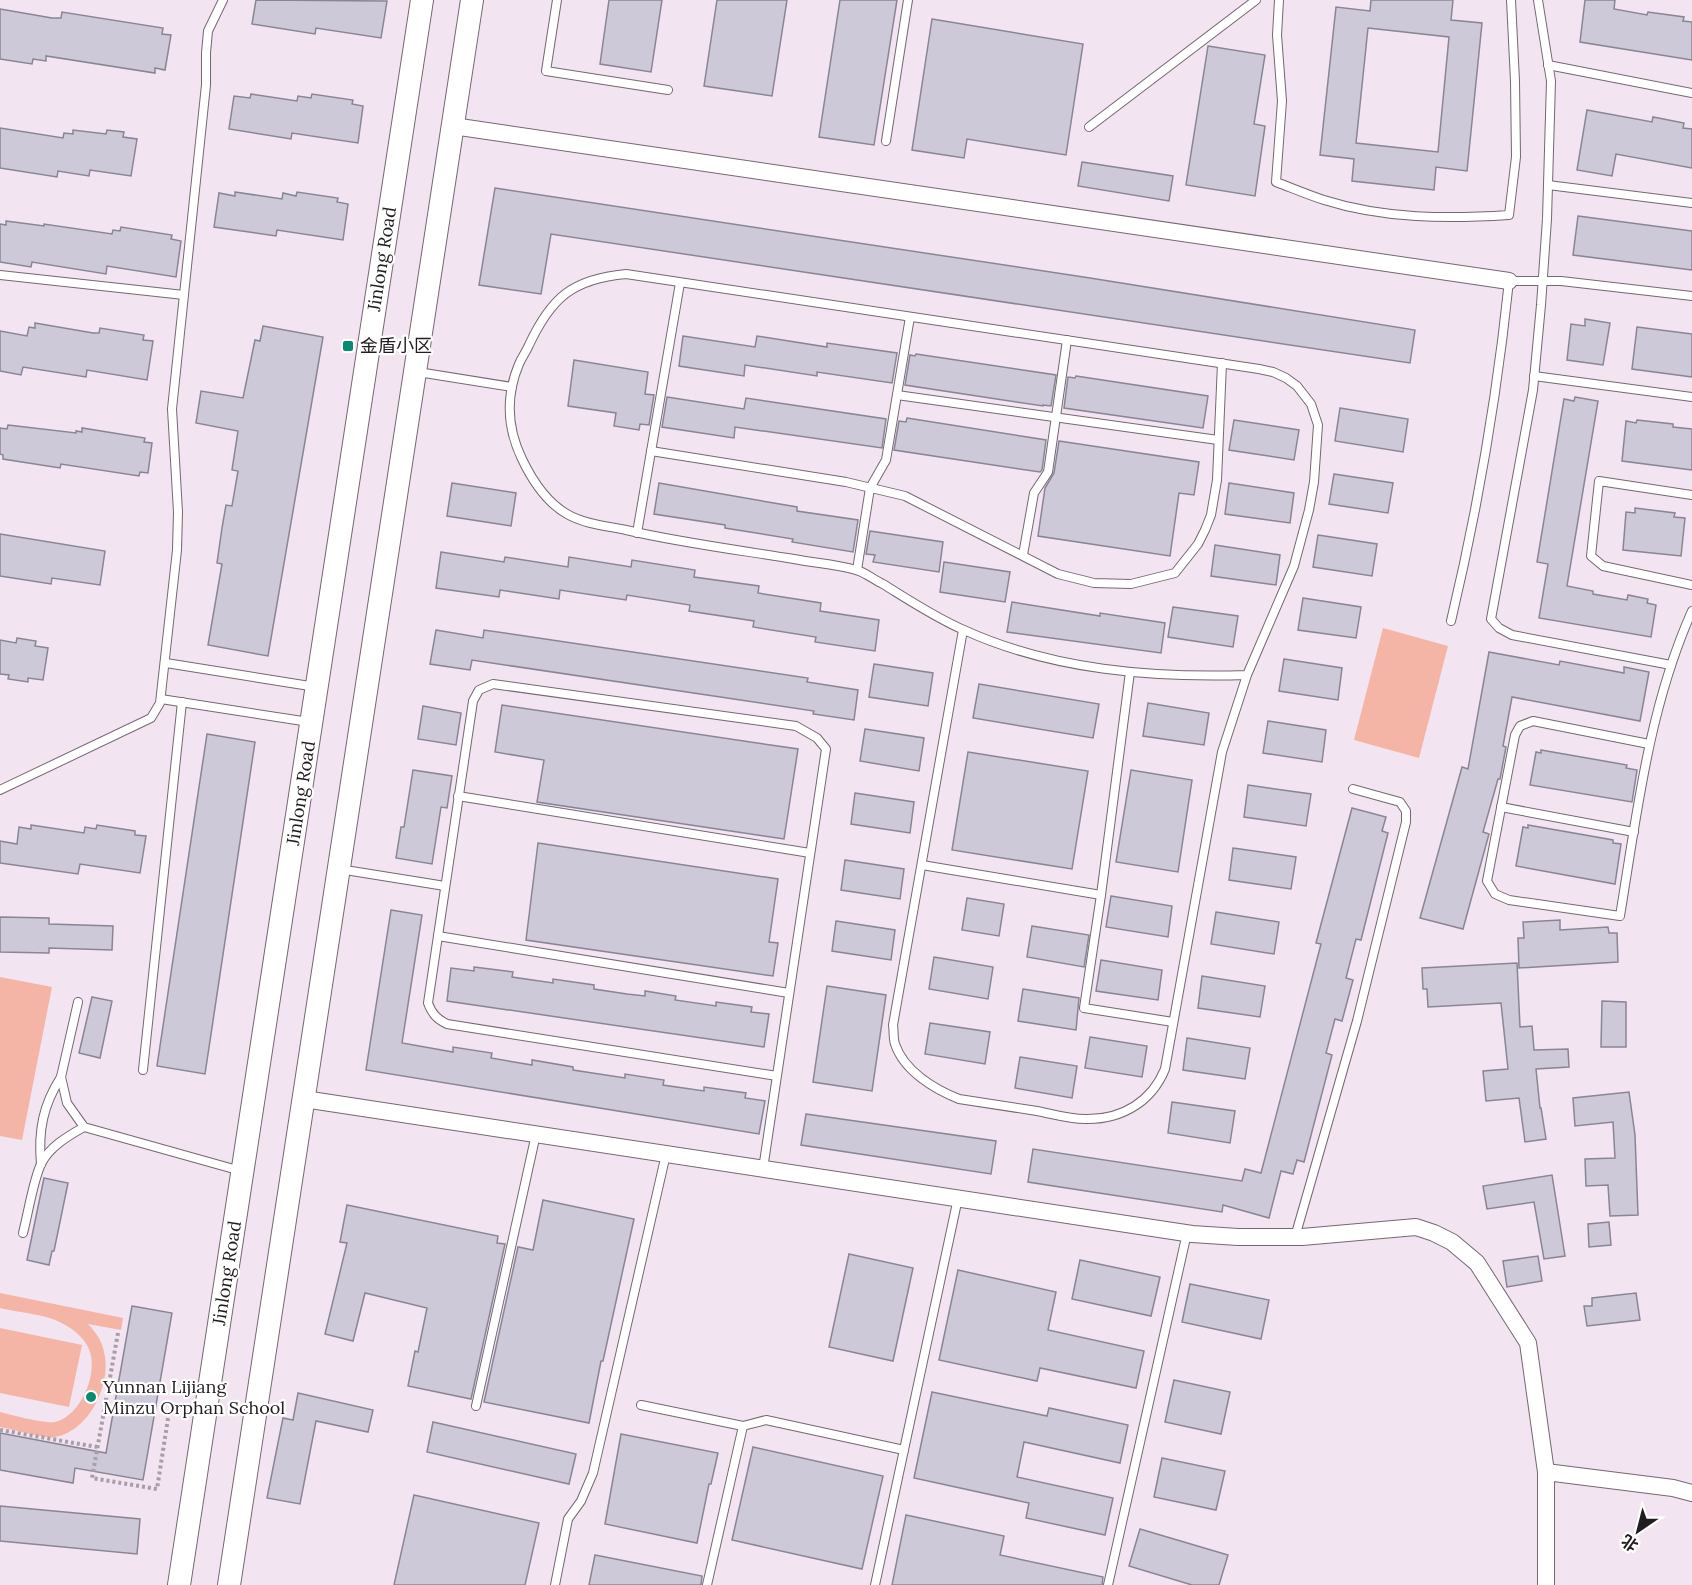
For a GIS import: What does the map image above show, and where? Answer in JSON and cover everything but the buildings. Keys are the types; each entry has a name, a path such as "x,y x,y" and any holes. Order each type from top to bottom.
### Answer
{"main road":[{"name":"Jinlong Road","path":"179,1585 422,0"},
{"path":"230,1585 472,0"}],"street":[{"path":"453,126 1509,281"},
{"path":"304,1099 1187,1233 1238,1237 1295,1237 1416,1227 1434,1233 1452,1242 1477,1263 1527,1343 1546,1472 1546,1585"},
{"path":"1546,1472 1672,1488 1692,1493"}],"lane":[{"path":"0,790 151,718 161,699 177,550 178,512 172,409 207,85 208,32 223,0"},
{"path":"557,0 546,71 668,90"},
{"path":"886,141 908,0"},
{"path":"1089,127 1256,0"},
{"path":"1280,0 1277,35 1282,101 1276,182 1325,200 1359,208 1428,217 1469,218 1509,215 1516,157 1511,0"},
{"path":"1538,0 1551,81 1543,281 1534,376 1491,619 1499,628 1512,635 1671,665"},
{"path":"1548,65 1692,93"},
{"path":"1548,185 1692,203"},
{"path":"963,630 893,1025 895,1044 917,1074 930,1084 959,1099 1086,1120 1118,1114 1146,1099 1165,1069 1222,752 1247,675 1283,593 1302,538 1314,482 1318,426 1305,394 1286,378 1273,372 626,274 590,280 574,288 551,307 542,319 520,362 512,387 510,415 514,438 523,461 546,497 555,506 578,519 637,533 857,570 963,630 1045,657 1130,672 1169,675 1247,675"},
{"path":"0,275 184,296"},
{"path":"1450,621 1466,556 1491,424 1509,281 1543,281 1692,296"},
{"path":"637,533 680,283"},
{"path":"857,570 870,488 886,460 910,317"},
{"path":"1023,555 1034,493 1048,472 1067,340"},
{"path":"651,451 834,480 905,496 1058,574 1094,583 1131,584 1175,573 1198,544 1211,515 1217,480 1222,363"},
{"path":"416,372 512,387"},
{"path":"1534,376 1692,397"},
{"path":"897,395 1218,440"},
{"path":"1692,495 1599,481 1591,556 1603,566 1692,585"},
{"path":"1649,744 1533,721 1524,723 1515,735 1486,880 1495,894 1509,900 1620,916 1649,744 1677,644 1692,611"},
{"path":"166,663 317,687"},
{"path":"1130,672 1084,1008 1173,1022"},
{"path":"763,1169 777,1076 789,993 810,853 826,749 817,738 796,726 493,684 479,690 473,701 428,1003 436,1018 447,1024 777,1076"},
{"path":"161,699 311,722"},
{"path":"143,1070 182,702"},
{"path":"1295,1237 1357,1021 1406,822 1406,811 1400,802 1353,789"},
{"path":"458,796 810,853"},
{"path":"1501,807 1634,832"},
{"path":"922,865 1101,895"},
{"path":"339,869 445,886"},
{"path":"438,936 789,993"},
{"path":"23,1233 41,1165 42,1118 61,1077 78,1002"},
{"path":"61,1077 67,1102 84,1127 242,1171"},
{"path":"41,1165 56,1145 84,1127"},
{"path":"476,1406 536,1134"},
{"path":"555,1585 568,1519 581,1501 593,1473 666,1154"},
{"path":"875,1585 958,1198"},
{"path":"1108,1585 1187,1233"},
{"path":"641,1405 743,1426 766,1420 904,1450"},
{"path":"707,1585 743,1426"}],"path":[{"path":"118,1333 92,1478 157,1489 169,1412 205,1417"},
{"path":"0,1430 97,1447"}],"shaded area":[{"path":"1383,628 1448,646 1419,758 1354,740"},
{"path":"0,977 52,987 22,1140 0,1136"},
{"path":"0,1293 123,1318 121,1330 88,1324 98,1336 103,1348 106,1364 105,1378 96,1404 88,1416 79,1426 67,1433 51,1437 0,1427 0,1412 44,1422 55,1422 64,1418 80,1403 92,1370 89,1349 77,1333 52,1319 0,1308"},
{"path":"0,1328 82,1345 69,1407 0,1393"}],"place":[{"name":"金盾小区","path":"348,346"},
{"name":"Yunnan Lijiang Minzu Orphan School","path":"91,1397"}]}
